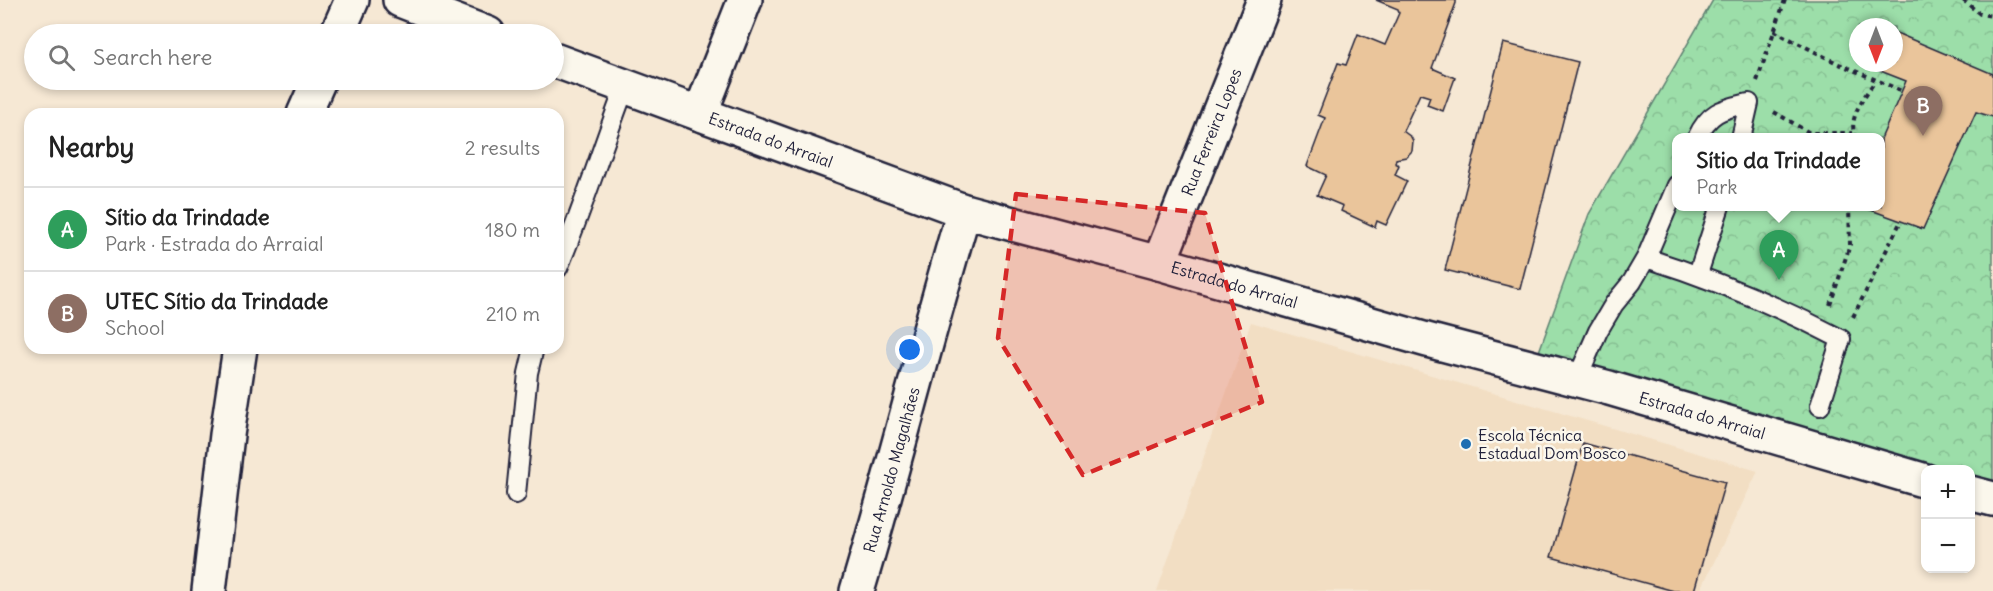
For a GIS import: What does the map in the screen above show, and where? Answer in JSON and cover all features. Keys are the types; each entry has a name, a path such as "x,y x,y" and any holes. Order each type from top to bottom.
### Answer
{"main road":[{"path":"341,24 352,0"},
{"path":"400,0 462,24"},
{"name":"Rua Ferreira Lopes","path":"1159,263 1264,0"},
{"path":"700,114 743,7"},
{"name":"Estrada do Arraial","path":"564,64 964,211 1159,263 1427,340 1577,379 1921,481"},
{"path":"307,108 315,90"},
{"name":"Rua Arnoldo Magalhães","path":"857,591 886,494 934,310 964,211"},
{"path":"209,591 227,435 239,354"},
{"path":"1975,495 1993,499"}],"lane":[{"path":"564,253 625,87"},
{"path":"1699,133 1702,126 1722,109 1749,104 1742,133"},
{"path":"1577,379 1598,331 1646,258 1672,196"},
{"path":"1698,274 1719,211"},
{"path":"1646,258 1698,274 1779,308 1841,339 1820,406"},
{"path":"516,494 528,373 533,354"}],"path":[{"path":"1785,0 1749,104 1782,116 1810,133"},
{"path":"1963,0 1980,14 1993,16"},
{"path":"1774,31 1875,81 1902,91"},
{"path":"1855,133 1854,118 1861,102 1875,81"},
{"path":"1820,328 1833,298 1850,245 1849,211"},
{"path":"1841,339 1901,221"}],"highlighted area":[{"path":"1016,194 1205,213 1262,402 1083,475 998,338"}],"shaded area":[{"name":"Escola Técnica Estadual Dom Bosco","path":"1251,322 1758,471 1700,591 1157,591"}],"green space":[{"path":"1713,0 1993,0 1993,499 1975,494 1975,465 1921,465 1921,469 1533,368 1589,214"}],"building":[{"path":"1376,0 1456,0 1456,3 1432,68 1455,78 1443,111 1427,105 1430,97 1420,94 1403,131 1413,141 1412,151 1406,157 1396,159 1395,163 1399,165 1395,175 1407,181 1386,225 1377,221 1375,227 1341,211 1343,206 1317,195 1326,175 1307,166 1325,118 1318,115 1338,63 1346,65 1358,34 1385,45 1399,13 1398,9"},
{"path":"1903,36 1993,74 1993,117 1976,112 1923,229 1874,211 1885,211 1884,133 1906,81 1883,72 1903,72"},
{"path":"1503,43 1578,62 1520,289 1445,270"},
{"path":"1583,443 1725,482 1694,591 1674,591 1551,557"}],"place":[{"name":"UTEC Sítio da Trindade","path":"1923,136"},
{"name":"Sítio da Trindade","path":"1779,280"},
{"name":"Escola Técnica Estadual Dom Bosco","path":"1466,444"}]}
